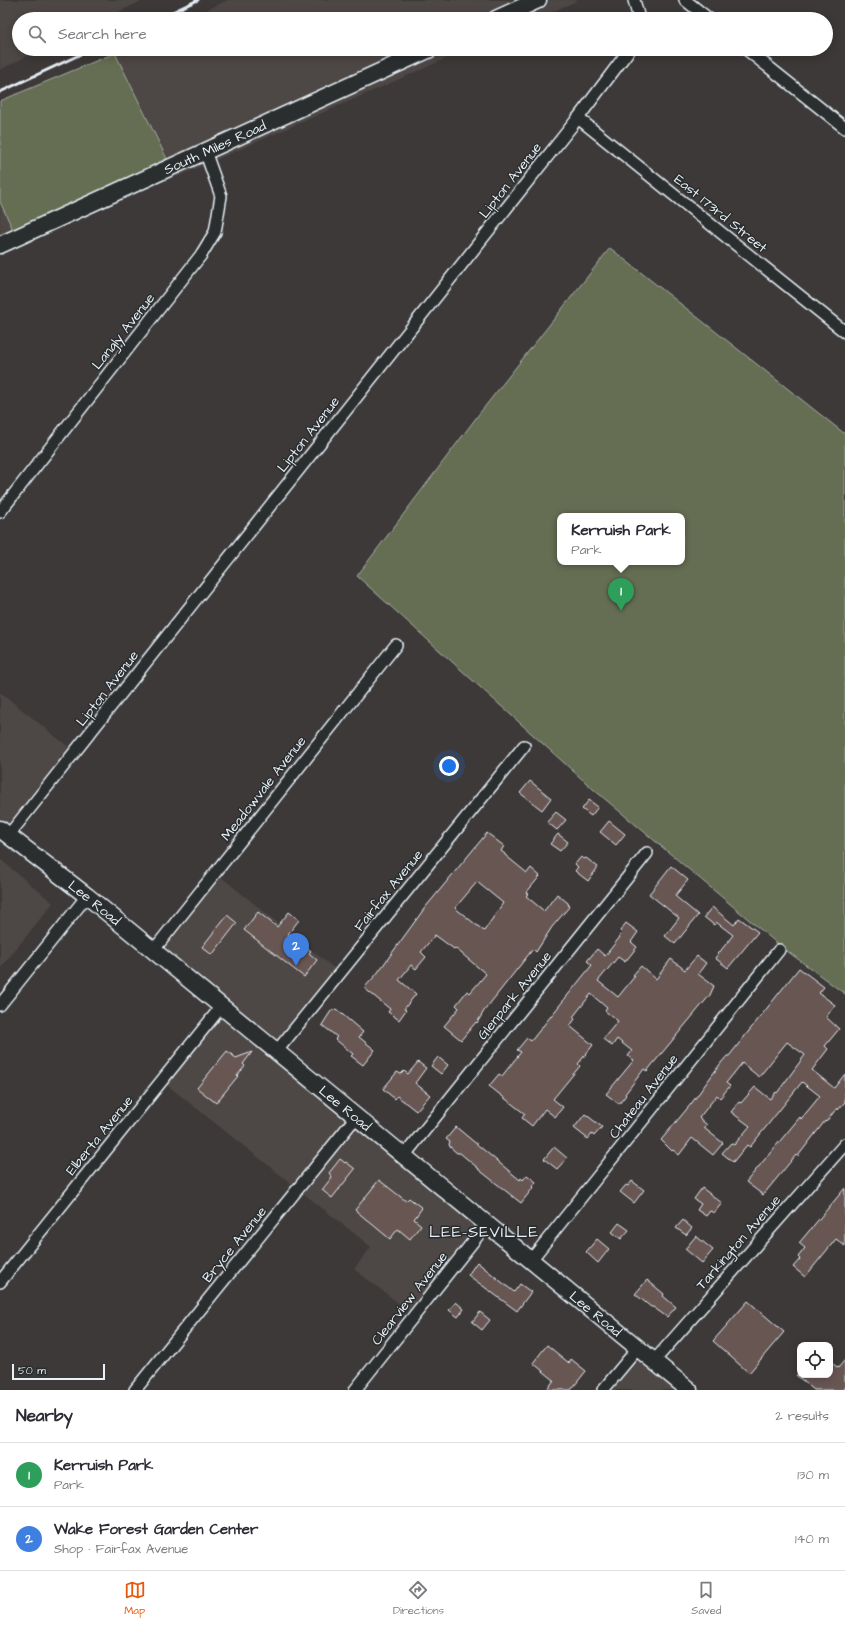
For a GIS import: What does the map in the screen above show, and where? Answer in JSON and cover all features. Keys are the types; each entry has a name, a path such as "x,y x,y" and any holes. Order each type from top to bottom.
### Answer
{"main road":[{"path":"511,12 538,0"},
{"name":"South Miles Road","path":"0,245 415,56"},
{"name":"Lee Road","path":"4,833 87,896 689,1390"}],"street":[{"path":"634,0 637,12"},
{"path":"685,0 700,12"},
{"name":"Lipton Avenue","path":"4,833 578,118 625,56"},
{"path":"755,56 845,128"},
{"name":"East 173rd Street","path":"578,118 845,332"},
{"name":"Langly Avenue","path":"0,512 201,255 215,232 221,196 205,151"},
{"name":"Meadowvale Avenue","path":"153,951 396,644"},
{"name":"Fairfax Avenue","path":"276,1052 524,746"},
{"name":"Glenpark Avenue","path":"404,1156 647,853"},
{"path":"0,1005 87,896"},
{"name":"Chateau Avenue","path":"531,1260 779,950"},
{"name":"Elberta Avenue","path":"0,1282 222,1007"},
{"name":"Bryce Avenue","path":"135,1390 356,1117"},
{"name":"Tarkington Avenue","path":"654,1361 845,1144"},
{"name":"Clearview Avenue","path":"355,1390 487,1224"},
{"path":"604,1390 638,1348"}],"shaded area":[{"path":"0,0 144,0 119,12 12,12 12,56 27,56 0,70"},
{"path":"228,0 579,0 552,12 202,12"},
{"path":"116,56 452,56 177,177"},
{"path":"0,198 22,245 0,255"},
{"path":"0,692 75,752 8,836 0,829"},
{"path":"0,859 53,903 0,969"},
{"path":"215,872 340,973 277,1052 487,1224 414,1315 354,1269 371,1247 162,1081 221,1007 153,951"},
{"path":"638,1348 689,1390 603,1390"}],"green space":[{"path":"108,56 116,56 171,167 17,238 0,202 0,101"},
{"path":"610,248 845,434 845,994 779,945 593,789 357,576 479,414"}],"building":[{"path":"530,781 551,798 542,810 520,793"},
{"path":"589,800 598,807 591,816 582,809"},
{"path":"556,812 566,820 557,830 547,822"},
{"path":"609,821 625,834 616,845 600,832"},
{"path":"487,833 504,846 501,851 505,855 527,873 531,868 540,876 526,893 528,894 526,896 544,911 557,894 568,903 569,907 552,927 536,952 533,949 484,1011 477,1023 476,1022 461,1040 444,1026 459,1008 456,1005 467,991 470,993 486,974 455,948 454,949 435,935 421,952 426,957 416,969 411,965 399,980 416,994 404,1009 406,1010 399,1020 388,1012 390,1009 364,988 376,975 424,909","holes":["477,882 503,903 484,931 455,908"]},
{"path":"558,834 568,842 560,851 550,844"},
{"path":"581,857 584,859 586,858 598,867 588,881 575,871 578,867 575,864"},
{"path":"671,866 688,880 675,896 698,915 675,944 665,936 679,918 649,894"},
{"path":"712,907 734,925 739,918 758,932 728,968 715,958 733,935 716,922 714,925 704,917"},
{"path":"258,912 277,927 289,912 299,920 288,934 311,951 309,953 317,960 304,977 244,930"},
{"path":"227,915 237,923 212,955 202,947"},
{"path":"626,923 638,932 631,942 637,947 625,962 618,957 598,981 618,997 641,966 656,979 671,959 685,970 697,956 706,963 698,974 714,986 710,995 647,1071 644,1069 619,1104 606,1094 634,1060 628,1056 632,1051 617,1039 612,1046 603,1039 618,1021 605,1011 607,1008 591,994 573,1017 575,1019 570,1026 593,1045 578,1064 580,1066 553,1099 563,1107 555,1117 545,1109 532,1126 522,1118 525,1114 489,1086 499,1074 502,1076 521,1052 517,1050 527,1038 531,1041 592,965 587,961 597,949 605,956 620,937 619,936 622,933 620,931"},
{"path":"799,968 824,987 819,993 835,1005 826,1017 839,1029 825,1046 828,1049 812,1070 834,1088 845,1074 845,1102 838,1110 837,1108 826,1122 825,1121 798,1156 796,1155 763,1195 746,1182 800,1117 801,1119 820,1096 802,1082 750,1147 747,1145 733,1162 722,1153 731,1143 734,1145 750,1126 731,1112 739,1102 741,1103 755,1087 770,1099 776,1092 777,1093 805,1055 787,1042 759,1077 742,1063 726,1083 730,1086 720,1098 717,1095 699,1118 707,1125 704,1128 723,1143 713,1155 692,1138 679,1155 673,1150 672,1151 661,1140 691,1104 721,1063 727,1056 729,1056"},
{"path":"336,1009 363,1032 359,1037 375,1050 363,1065 351,1056 353,1054 335,1039 337,1037 322,1025 331,1011"},
{"path":"227,1051 236,1058 252,1052 243,1064 245,1066 238,1076 216,1103 197,1088"},
{"path":"438,1057 448,1065 441,1074 431,1066"},
{"path":"418,1062 426,1068 415,1083 430,1095 416,1111 397,1096 395,1099 383,1089 397,1072 401,1074 404,1071 408,1074"},
{"path":"585,1114 602,1127 594,1136 592,1134 588,1139 574,1128"},
{"path":"456,1127 520,1180 521,1178 523,1180 527,1175 536,1182 521,1203 460,1153 457,1153 450,1147 450,1142 446,1139"},
{"path":"554,1147 567,1158 557,1169 544,1159"},
{"path":"340,1159 355,1169 332,1198 322,1190 332,1177 329,1173"},
{"path":"379,1180 406,1201 409,1198 422,1208 414,1219 421,1225 410,1239 398,1229 390,1239 355,1210"},
{"path":"632,1181 644,1190 634,1203 620,1192"},
{"path":"702,1188 722,1203 714,1213 710,1211 706,1216 697,1210 701,1204 694,1199"},
{"path":"845,1188 845,1246 836,1239 805,1277 793,1267 800,1259 798,1257 805,1248 799,1243"},
{"path":"683,1220 692,1228 686,1235 676,1228"},
{"path":"619,1223 629,1230 621,1239 612,1232"},
{"path":"696,1236 713,1250 702,1263 685,1249"},
{"path":"597,1239 609,1249 598,1263 586,1252"},
{"path":"477,1262 514,1292 520,1284 531,1292 517,1311 468,1275"},
{"path":"647,1280 664,1294 663,1296 676,1307 667,1317 651,1307 635,1294"},
{"path":"748,1301 784,1332 749,1373 713,1341"},
{"path":"456,1302 464,1309 458,1317 449,1310"},
{"path":"480,1312 490,1320 482,1330 472,1322"},
{"path":"547,1345 569,1363 571,1359 586,1371 571,1390 547,1390 554,1380 533,1363"},
{"path":"845,1360 845,1390 814,1390 800,1378 833,1378 833,1364 838,1368"}],"railway":[{"path":"172,12 198,0"},
{"path":"0,92 77,56"}],"place":[{"name":"Kerruish Park","path":"621,611"},
{"name":"Wake Forest Garden Center","path":"296,966"}],"district":[{"name":"LEE-SEVILLE","path":"484,1231"}]}
